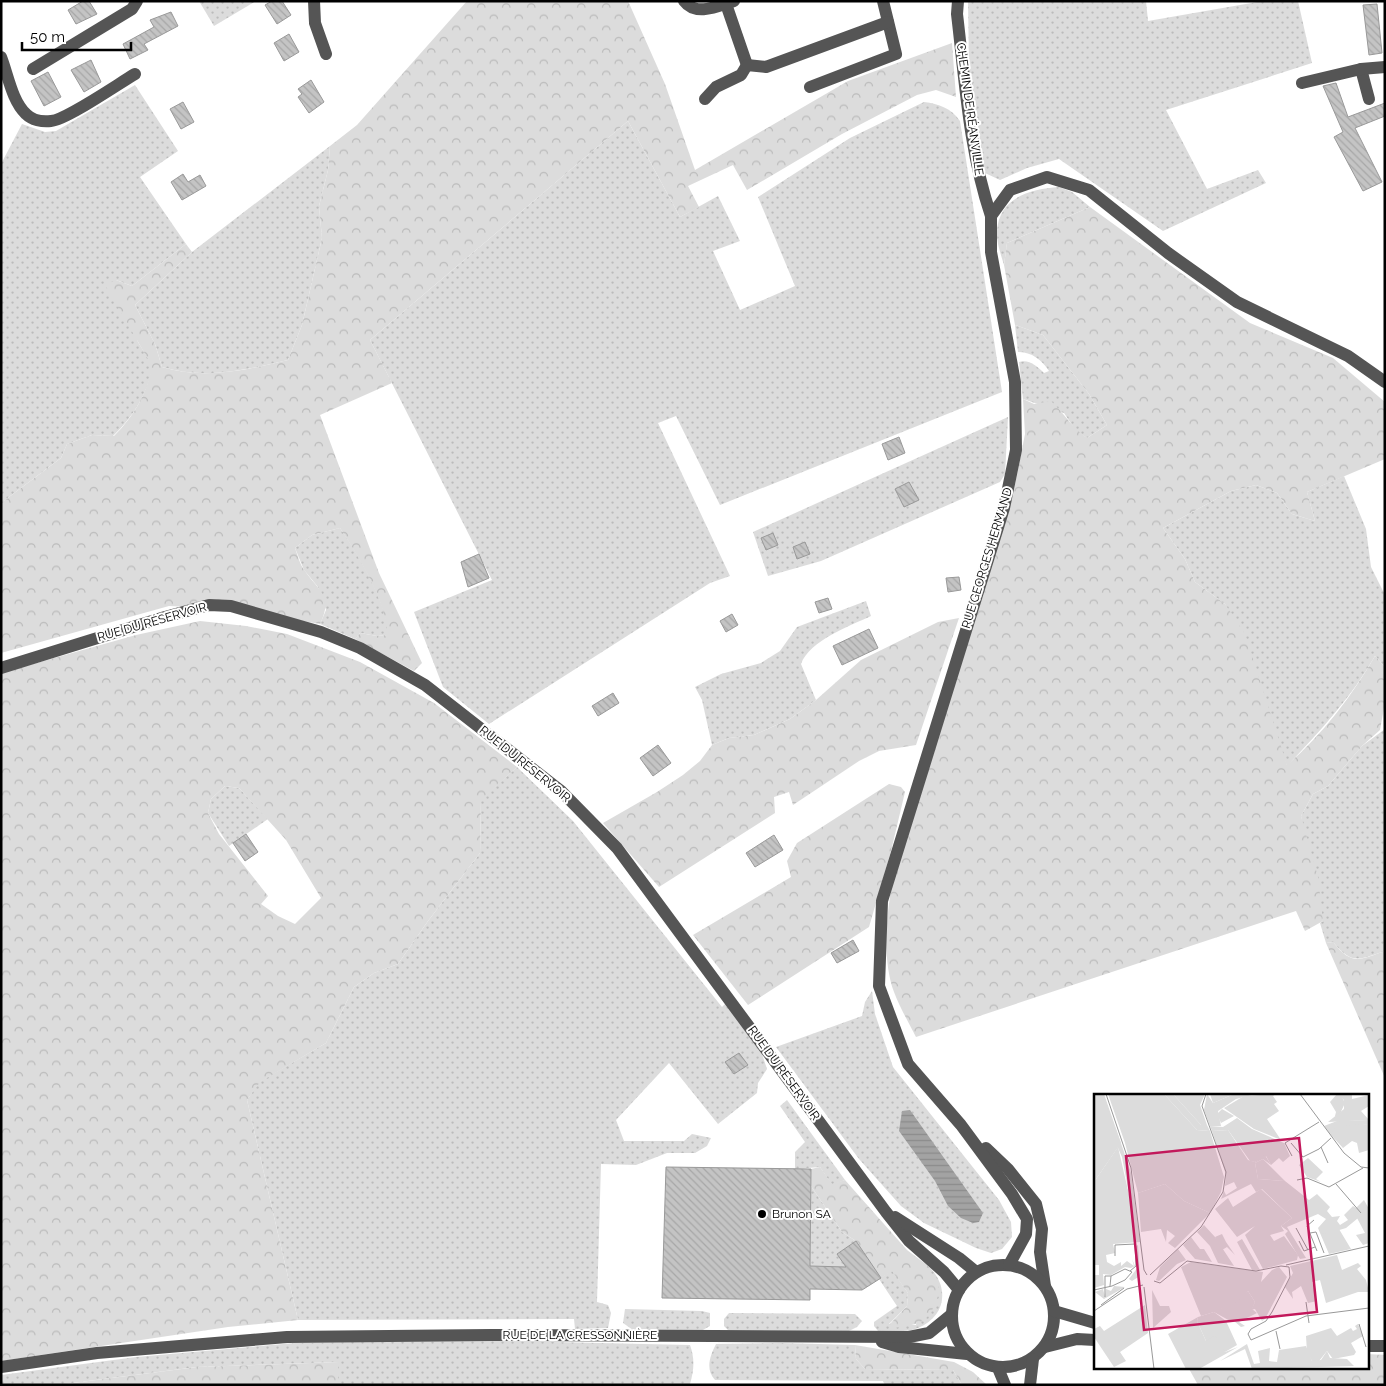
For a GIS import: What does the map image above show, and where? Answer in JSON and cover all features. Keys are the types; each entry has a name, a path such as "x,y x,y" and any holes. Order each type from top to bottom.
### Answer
{"street":[{"path":"33,69 132,9 137,1"},
{"path":"314,1 315,23 326,54"},
{"path":"684,1 694,9 703,10 730,2 747,65 741,75 716,87 706,99"},
{"path":"810,87 896,54 883,1"},
{"path":"950,1 958,8"},
{"name":"CHEMIN DE RÉANVILLE","path":"958,8 980,184 991,216"},
{"path":"747,65 766,67 888,22"},
{"path":"1,57 18,103 32,119 52,121 66,116 135,74"},
{"path":"1302,83 1361,69 1385,67"},
{"path":"1361,69 1369,99"},
{"path":"991,216 1010,190 1048,177 1089,190 1168,253 1237,302 1348,356 1385,382"},
{"name":"RUE GEORGES HERMAND","path":"991,216 991,252 1014,382 1016,450 1004,508 882,901 880,986 908,1064 961,1125 1012,1194 1027,1218 1026,1234 1009,1265"},
{"name":"RUE DU RÉSERVOIR","path":"1,668 209,605 232,606 321,632 360,648 425,685 561,791 617,848 886,1212 909,1241 948,1275 959,1290"},
{"name":"RUE GEORGES HERMAND","path":"961,1125 1008,1169 1036,1204 1042,1229 1040,1252 1045,1286"},
{"name":"RUE DU RÉSERVOIR","path":"886,1212 959,1258 976,1272"},
{"path":"1009,1265 1031,1273 1045,1286 1052,1299 1054,1311 1052,1333 1045,1347 1033,1359 1021,1365 998,1368 967,1354 954,1334 951,1315 959,1290 976,1272 985,1268 1009,1265"},
{"path":"1054,1311 1094,1323"},
{"name":"RUE DE LA CRESSONNIÈRE","path":"1,1367 97,1353 287,1337 491,1334 872,1339 909,1337 930,1333 951,1315"},
{"name":"RUE DE LA CRESSONNIÈRE","path":"872,1339 899,1347 967,1354"},
{"path":"1045,1347 1077,1339 1094,1340"},
{"path":"1368,1346 1385,1346"},
{"path":"1030,1385 1033,1359"},
{"path":"998,1368 1005,1385"}],"green space":[{"path":"199,1 256,1 214,26"},
{"path":"467,1 628,1 665,84 695,170 848,81 952,43 956,97 936,90 917,95 842,134 747,190 733,165 688,186 699,207 680,217 628,121 370,340 392,383 320,415 379,573 422,663 414,671 355,639 360,633 377,636 387,635 386,623 383,609 370,580 340,528 312,535 295,548 302,566 320,590 325,601 324,615 320,624 233,609 169,606 1,653 1,503 61,458 67,444 92,435 114,436 128,421 139,404 150,376 152,366 105,285 116,280 132,286 186,244 192,252 135,305 155,344 162,367 193,373 209,373 241,370 288,360 302,325 322,238 319,206 328,170 330,146 357,125"},
{"path":"968,1 1146,1 1148,21 1263,1 1298,1 1312,63 1166,110 1207,189 1258,170 1266,183 1163,231 1059,159 1027,168 1000,180 985,173 969,66"},
{"path":"135,85 178,151 140,177 186,244 132,286 116,280 138,342 153,366 147,386 139,404 113,436 92,435 67,444 61,458 1,503 1,164 22,124 45,132 56,131"},
{"path":"924,102 944,107 960,121 1002,392 720,505 676,416 658,423 730,576 710,583 489,724 443,687 414,612 492,580 370,340 628,121 680,217 718,196 740,241 713,251 740,310 795,286 758,197 850,138"},
{"path":"330,146 328,170 319,206 322,238 302,325 288,360 241,370 210,373 178,371 162,367 155,344 135,305 192,252"},
{"path":"1059,187 1072,192 1090,207 1007,243 1004,265 997,231 999,219 1004,210 1018,197 1038,190"},
{"path":"1090,207 1250,323 1333,358 1385,402 1385,459 1307,492 1315,521 1292,514 1277,493 1256,485 1231,491 1163,528 1185,559 1195,582 1225,604 1245,634 1287,765 1324,728 1356,686 1375,656 1385,667 1385,702 1380,730 1362,746 1328,786 1313,794 1301,816 1318,877 1323,921 1305,931 1296,911 916,1037 894,992 888,966 886,937 893,881 1013,495 1025,434 1023,399 1034,404 1051,401 1077,430 1087,438 1107,425 1089,394 1043,335 1015,325 1004,265 1007,243"},
{"path":"1015,325 1043,335 1089,394 1107,425 1087,438 1076,431 1064,413 1023,399 1019,362 1029,362 1044,373 1049,371 1036,357 1028,353 1018,352"},
{"path":"1008,417 1005,474 1000,482 821,561 768,576 753,532"},
{"path":"1344,476 1366,529 1371,567 1385,595 1385,667 1375,656 1345,700 1287,766 1225,604 1195,582 1185,559 1163,528 1231,491 1256,485 1277,493 1292,514 1315,521 1307,492"},
{"path":"340,528 363,565 378,595 387,623 388,635 377,636 360,633 355,639 320,624 326,610 318,587 304,570 295,548 312,535"},
{"path":"866,601 871,616 842,629 822,641 806,655 801,664 816,700 790,719 754,735 729,738 712,745 702,700 695,687 721,674 761,663 780,651 797,627"},
{"path":"959,618 916,745 879,751 859,761 793,805 789,792 774,797 775,813 659,887 603,823 683,775 700,761 712,745 729,738 754,735 790,719 816,700 861,660 938,622"},
{"path":"200,621 246,626 287,634 360,662 434,703 517,767 481,800 480,853 398,964 374,973 354,987 326,1043 260,1082 247,1100 298,1320 228,1327 1,1361 1,673 136,635","holes":["225,786 239,788 286,840 321,898 295,924 278,916 261,904 268,896 219,834 208,813 211,799"]},
{"path":"1385,729 1385,951 1356,959 1345,954 1333,942 1326,943 1320,923 1323,921 1301,816 1313,794 1328,786 1362,746"},
{"path":"517,767 573,821 722,1007 726,1003 762,1054 767,1069 758,1083 757,1093 718,1124 669,1063 616,1120 624,1141 684,1141 692,1134 711,1138 707,1146 695,1153 667,1153 636,1165 601,1164 597,1302 608,1305 611,1313 608,1328 575,1329 574,1319 298,1320 247,1100 259,1082 326,1043 354,987 374,973 398,964 480,853 481,799"},
{"path":"889,784 901,787 905,792 891,851 869,927 748,1005 693,935 791,877 787,861 797,843"},
{"path":"225,786 239,788 268,819 229,846 208,813 211,799"},
{"path":"1333,942 1345,955 1356,959 1369,957 1385,951 1385,1078 1326,943"},
{"path":"872,991 875,1014 893,1067 999,1200 1011,1222 1012,1237 1002,1249 991,1253 976,1248 924,1223 901,1206 859,1159 776,1047 862,1016 865,1002"},
{"path":"787,1100 845,1180 832,1185 820,1167 795,1169 795,1152 805,1142 780,1106"},
{"path":"820,1167 832,1184 845,1180 907,1250 927,1265 940,1290 933,1308 925,1319 912,1325 893,1328 889,1325 907,1306 908,1293 892,1271 881,1278 856,1241 842,1232 811,1186 811,1169"},
{"path":"811,1186 842,1232 856,1241 837,1254 846,1267 810,1266"},
{"path":"927,1265 934,1273 942,1291 940,1308 935,1316 928,1323 913,1330 878,1331 874,1326 874,1322 897,1306 879,1279 892,1270 908,1293 907,1306 889,1324 916,1325"},
{"path":"625,1309 702,1311 710,1313 710,1326 701,1331 633,1330 623,1323"},
{"path":"729,1313 855,1314 862,1321 857,1327 849,1331 728,1330 724,1326 724,1319"},
{"path":"468,1340 690,1345 693,1355 693,1369 690,1384 686,1385 333,1385 338,1384 338,1362 197,1367 57,1385 1,1385 1,1375 136,1357 295,1343"},
{"path":"716,1344 855,1345 856,1359 865,1369 953,1370 962,1385 885,1385 883,1381 715,1380 712,1376 709,1367"},
{"path":"855,1345 954,1362 973,1372 987,1385 962,1385 953,1370 865,1369 856,1359"},
{"path":"1368,1354 1385,1355 1385,1385 1198,1385 1189,1368 1368,1368"},
{"path":"338,1362 338,1384 57,1385 197,1367"}],"shaded area":[{"path":"910,1110 983,1213 979,1222 973,1223 961,1218 948,1206 935,1181 899,1131 902,1111"}],"building":[{"path":"83,1 89,1 97,14 76,24 68,10"},
{"path":"272,1 282,1 291,15 277,24 265,5"},
{"path":"1377,4 1382,53 1369,55 1363,5"},
{"path":"171,12 178,26 144,44 148,50 130,59 123,44 154,27 150,20"},
{"path":"289,34 299,52 284,61 274,43"},
{"path":"91,60 101,82 84,92 71,70"},
{"path":"48,72 61,97 44,106 31,81"},
{"path":"311,80 324,102 309,113 298,97 302,94 298,89"},
{"path":"1336,83 1348,117 1385,103 1385,116 1355,128 1382,182 1363,191 1334,137 1343,132 1323,86"},
{"path":"183,102 194,122 181,129 170,109"},
{"path":"183,174 188,182 200,175 206,186 182,200 171,182"},
{"path":"899,437 905,453 888,460 882,444"},
{"path":"909,482 919,500 904,507 895,489"},
{"path":"773,533 778,545 766,550 761,538"},
{"path":"805,542 810,554 797,559 793,547"},
{"path":"479,554 489,578 468,587 461,562"},
{"path":"959,577 961,590 948,592 946,578"},
{"path":"828,598 832,609 819,613 815,602"},
{"path":"732,614 738,625 726,632 720,621"},
{"path":"869,629 878,648 842,665 833,646"},
{"path":"613,693 619,703 598,716 592,706"},
{"path":"658,745 671,763 653,776 640,758"},
{"path":"246,834 258,852 245,861 233,843"},
{"path":"774,835 783,850 755,867 746,853"},
{"path":"853,940 859,951 837,963 831,953"},
{"path":"739,1053 748,1065 734,1074 725,1062"},
{"name":"Brunon SA","path":"666,1167 811,1169 810,1266 846,1267 837,1254 856,1241 881,1278 862,1290 810,1289 810,1300 662,1298"}],"place":[{"name":"Brunon SA","path":"762,1214"}]}
